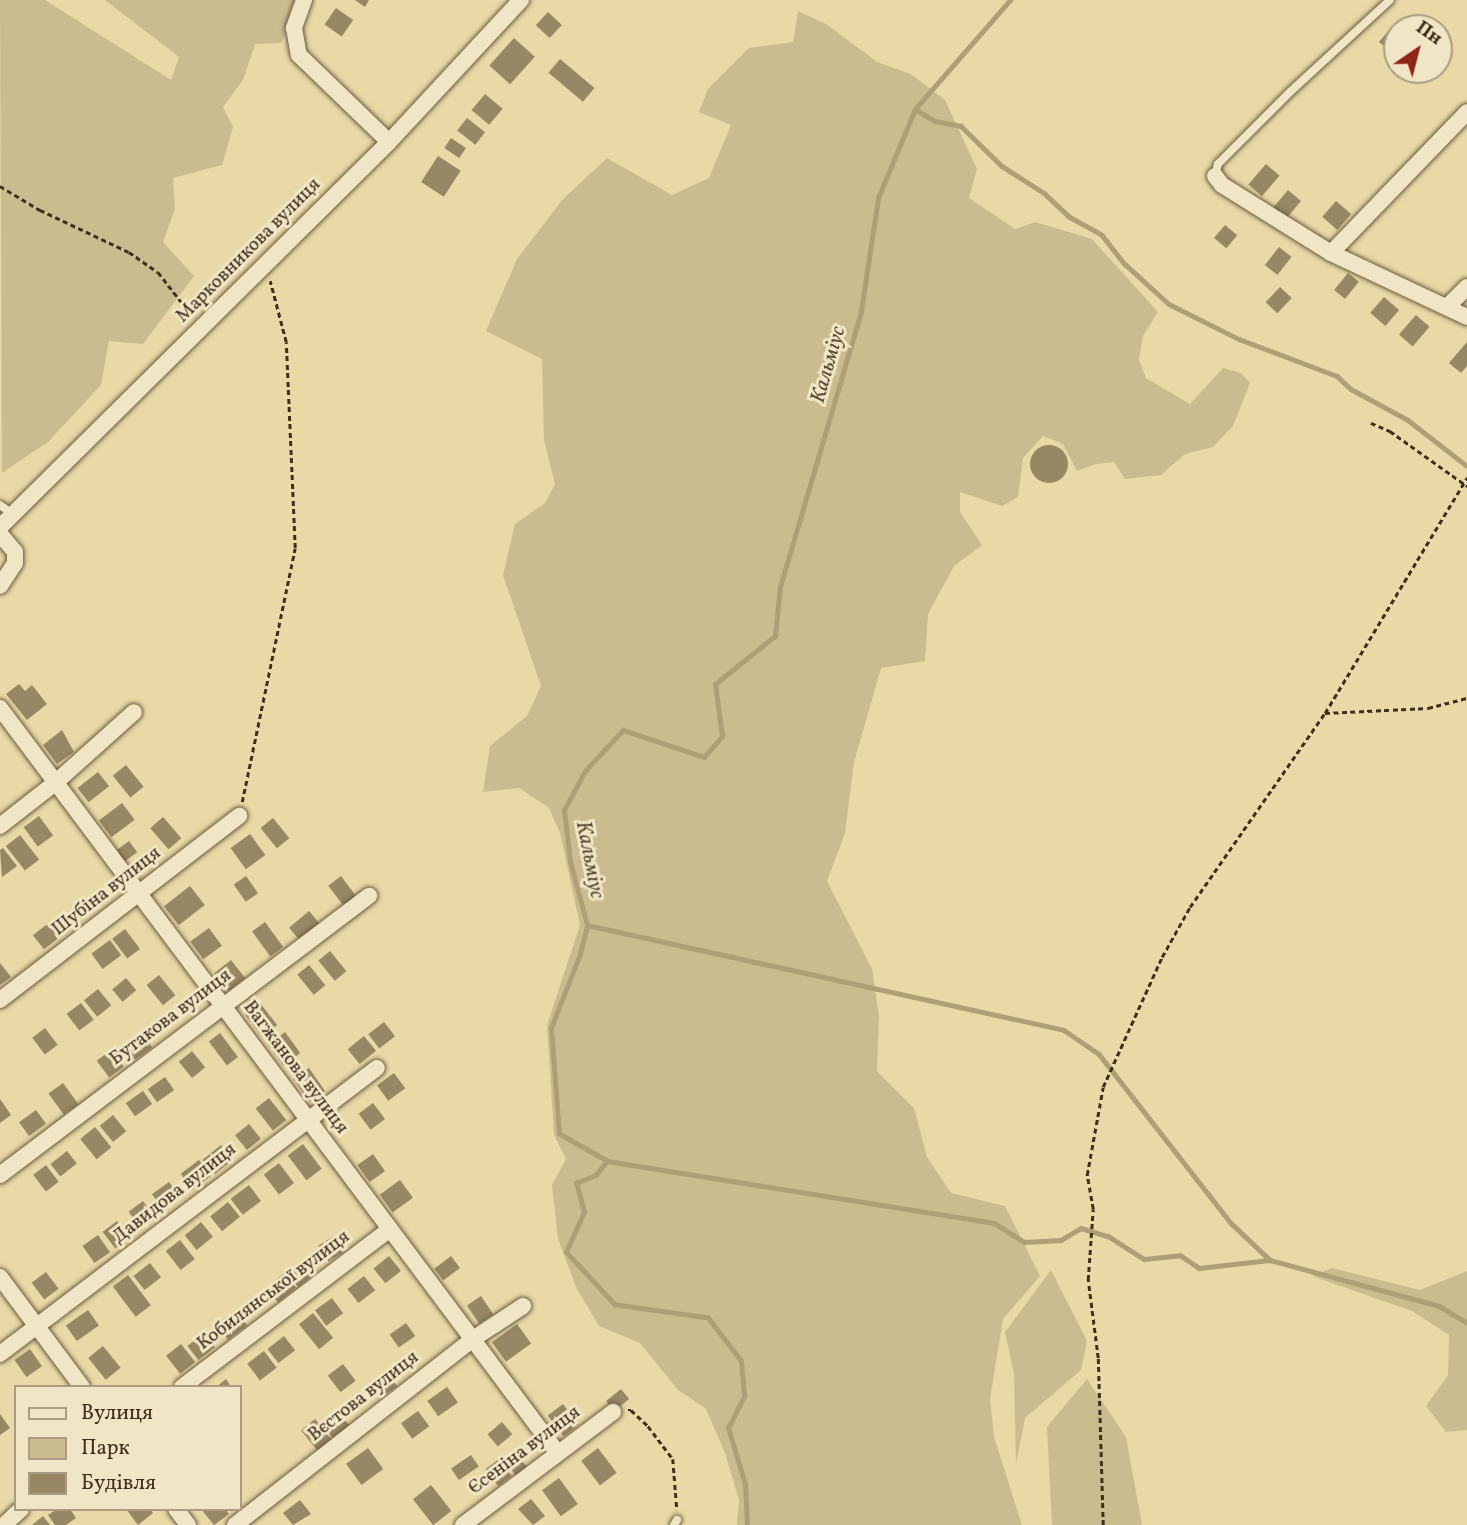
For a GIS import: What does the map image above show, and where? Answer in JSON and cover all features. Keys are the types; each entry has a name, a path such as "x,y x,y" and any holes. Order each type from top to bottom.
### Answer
{"street":[{"path":"304,0 294,28 299,55 388,142"},
{"name":"Марковникова вулиця","path":"0,527 7,510 201,328 388,142 521,0"},
{"path":"1331,253 1467,112"},
{"path":"1215,176 1222,185 1331,253 1467,317"},
{"path":"1448,306 1467,287"},
{"path":"0,534 15,552 15,563 0,586"},
{"name":"Вагжанова вулиця","path":"0,708 557,1452"},
{"path":"0,826 55,783 134,712"},
{"name":"Шубіна вулиця","path":"0,1000 239,816"},
{"name":"Бутакова вулиця","path":"0,1175 369,896"},
{"name":"Давидова вулиця","path":"0,1354 307,1118 377,1069"},
{"name":"Кобилянської вулиця","path":"185,1385 390,1229"},
{"path":"0,1277 81,1385"},
{"name":"Вєстова вулиця","path":"235,1525 472,1339 523,1306"},
{"name":"Єсеніна вулиця","path":"463,1525 613,1412"},
{"path":"4,1525 19,1511"}],"lane":[{"path":"1215,176 1219,164 1255,127 1390,0"}],"path":[{"path":"0,186 40,210 129,252 158,272 201,328"},
{"path":"239,816 295,548 286,342 265,264"},
{"path":"1371,423 1390,431 1466,485"},
{"path":"1103,1525 1098,1358 1088,1280 1093,1209 1087,1175 1103,1087 1162,957 1190,907 1325,713 1466,485 1467,478"},
{"path":"1325,713 1428,708 1467,698"},
{"path":"613,1412 631,1410 673,1459 676,1523"}],"green space":[{"path":"0,0 45,0 171,80 179,57 105,0 300,0 281,43 255,44 243,80 223,107 233,127 222,165 173,178 175,209 163,242 194,276 143,344 109,341 101,385 48,442 2,473"},
{"path":"798,11 826,24 877,62 911,74 945,100 977,169 969,198 1015,229 1035,222 1092,239 1158,312 1143,336 1139,360 1146,378 1190,404 1223,368 1241,373 1250,383 1233,426 1213,447 1185,454 1161,475 1125,479 1114,462 1096,464 1077,471 1063,444 1043,436 1023,458 1018,497 1002,506 960,492 960,512 982,545 954,566 928,614 925,661 881,668 854,762 845,833 827,881 872,969 879,1016 877,1071 914,1108 927,1157 951,1193 1005,1206 1040,1276 1003,1319 990,1399 994,1437 1022,1525 737,1525 739,1500 725,1453 706,1409 678,1390 640,1343 599,1326 577,1289 558,1239 552,1185 566,1159 554,1135 547,1025 580,925 560,833 549,808 519,788 483,792 490,746 527,716 541,686 503,575 515,524 545,503 555,484 544,440 542,359 486,331 517,259 563,199 607,158 672,195 709,178 731,125 699,112 708,89 749,48 793,42"},
{"path":"1332,1268 1420,1290 1467,1271 1467,1430 1446,1432 1426,1406 1448,1375 1449,1335 1412,1311 1312,1276"},
{"path":"1051,1270 1087,1341 1081,1370 1025,1418 1016,1464 1014,1374 1005,1332"},
{"path":"1087,1379 1126,1437 1142,1525 1052,1525 1047,1427"}],"building":[{"path":"355,0 369,0 365,7"},
{"path":"336,8 353,20 342,36 325,24"},
{"path":"548,12 562,25 550,38 536,25"},
{"path":"514,38 535,57 510,84 489,65"},
{"path":"560,59 594,88 583,102 548,73"},
{"path":"485,94 503,109 489,125 472,110"},
{"path":"467,118 485,132 475,145 457,131"},
{"path":"451,138 466,148 459,158 444,148"},
{"path":"438,156 461,171 444,197 421,182"},
{"path":"1266,164 1280,176 1262,196 1248,184"},
{"path":"1288,190 1301,201 1286,219 1273,208"},
{"path":"1336,201 1351,214 1337,230 1322,217"},
{"path":"1225,225 1237,235 1226,248 1214,238"},
{"path":"1279,247 1292,257 1277,275 1265,265"},
{"path":"1348,273 1359,282 1345,299 1334,290"},
{"path":"1280,287 1292,298 1277,313 1266,302"},
{"path":"1384,297 1399,310 1385,326 1370,313"},
{"path":"1416,315 1430,327 1413,346 1399,335"},
{"path":"1467,342 1467,366 1461,373 1449,363"},
{"path":"1049,445 1062,451 1068,464 1062,477 1049,483 1036,477 1030,464 1036,451"},
{"path":"19,684 25,691 32,685 47,704 27,720 6,694"},
{"path":"62,730 74,752 57,764 43,745"},
{"path":"126,765 144,787 130,797 113,776"},
{"path":"98,772 109,786 89,802 78,788"},
{"path":"122,803 135,820 111,837 99,820"},
{"path":"39,816 53,835 38,847 24,827"},
{"path":"163,817 181,838 169,849 150,828"},
{"path":"273,818 289,838 277,848 261,828"},
{"path":"250,834 265,855 246,869 231,848"},
{"path":"20,835 39,859 25,871 6,846"},
{"path":"129,841 137,852 124,862 116,850"},
{"path":"3,848 17,866 2,877 0,850"},
{"path":"246,876 258,893 246,902 234,885"},
{"path":"341,876 356,896 343,906 328,886"},
{"path":"190,886 205,905 179,925 164,906"},
{"path":"309,911 319,923 299,940 289,928"},
{"path":"51,921 62,935 44,949 33,935"},
{"path":"265,922 283,947 270,956 252,931"},
{"path":"209,928 222,946 203,959 190,942"},
{"path":"125,929 140,949 127,959 112,939"},
{"path":"110,940 121,955 103,969 91,954"},
{"path":"330,951 346,971 335,981 318,960"},
{"path":"231,960 245,978 229,991 214,973"},
{"path":"0,963 11,977 0,985"},
{"path":"309,965 325,985 314,995 297,974"},
{"path":"159,975 175,995 163,1005 147,985"},
{"path":"126,978 136,990 122,1002 112,990"},
{"path":"98,989 111,1005 97,1017 84,1000"},
{"path":"81,1003 94,1020 79,1031 67,1014"},
{"path":"260,1003 277,1025 262,1037 245,1015"},
{"path":"384,1022 395,1036 379,1048 368,1034"},
{"path":"45,1028 58,1045 45,1054 32,1038"},
{"path":"141,1032 152,1047 135,1060 124,1044"},
{"path":"285,1032 300,1053 283,1065 268,1044"},
{"path":"220,1033 238,1057 227,1065 209,1041"},
{"path":"364,1036 376,1051 360,1064 348,1049"},
{"path":"111,1050 124,1067 109,1078 97,1061"},
{"path":"192,1051 205,1067 192,1078 179,1062"},
{"path":"309,1068 325,1091 309,1102 293,1079"},
{"path":"394,1073 405,1088 388,1101 377,1085"},
{"path":"165,1077 174,1090 157,1102 148,1089"},
{"path":"63,1083 78,1104 64,1115 48,1094"},
{"path":"143,1091 152,1104 135,1116 126,1103"},
{"path":"269,1098 286,1120 273,1131 256,1108"},
{"path":"0,1099 11,1115 0,1123"},
{"path":"373,1103 385,1119 371,1130 359,1114"},
{"path":"36,1110 46,1124 29,1136 19,1122"},
{"path":"113,1115 126,1131 113,1142 100,1126"},
{"path":"249,1124 261,1139 247,1150 235,1135"},
{"path":"95,1127 111,1147 97,1159 80,1139"},
{"path":"303,1144 322,1169 306,1180 288,1155"},
{"path":"221,1145 233,1160 214,1175 202,1160"},
{"path":"67,1151 77,1164 60,1177 50,1164"},
{"path":"373,1154 385,1171 369,1182 357,1165"},
{"path":"199,1160 211,1176 193,1190 181,1174"},
{"path":"279,1163 294,1183 279,1194 264,1174"},
{"path":"46,1165 59,1182 46,1191 33,1175"},
{"path":"400,1180 413,1198 393,1212 380,1195"},
{"path":"169,1182 180,1197 163,1210 152,1194"},
{"path":"249,1185 261,1201 243,1215 231,1199"},
{"path":"143,1201 156,1218 141,1229 129,1212"},
{"path":"228,1202 240,1217 222,1231 210,1216"},
{"path":"117,1221 130,1238 115,1249 103,1232"},
{"path":"201,1222 213,1237 197,1250 185,1235"},
{"path":"337,1234 347,1250 328,1262 318,1246"},
{"path":"98,1235 110,1252 94,1263 82,1246"},
{"path":"180,1240 195,1259 181,1270 166,1251"},
{"path":"389,1256 401,1271 385,1283 373,1269"},
{"path":"451,1256 460,1268 443,1281 434,1269"},
{"path":"302,1261 313,1275 298,1287 287,1273"},
{"path":"150,1263 161,1277 145,1290 133,1276"},
{"path":"46,1272 59,1289 44,1300 32,1283"},
{"path":"284,1273 296,1288 278,1302 266,1287"},
{"path":"128,1275 151,1305 136,1317 113,1286"},
{"path":"364,1276 375,1290 359,1303 347,1289"},
{"path":"481,1296 493,1314 479,1324 467,1306"},
{"path":"332,1298 343,1313 326,1326 315,1310"},
{"path":"88,1310 99,1326 77,1341 66,1325"},
{"path":"236,1310 247,1325 228,1339 217,1324"},
{"path":"313,1313 333,1338 319,1349 299,1324"},
{"path":"406,1323 415,1336 399,1348 390,1334"},
{"path":"517,1324 531,1343 506,1362 492,1342"},
{"path":"204,1333 215,1347 199,1360 187,1346"},
{"path":"284,1336 295,1350 279,1363 267,1349"},
{"path":"181,1344 195,1362 180,1374 166,1356"},
{"path":"103,1346 121,1368 106,1380 88,1358"},
{"path":"30,1349 42,1366 26,1377 14,1360"},
{"path":"264,1351 277,1368 260,1380 247,1364"},
{"path":"343,1364 356,1381 340,1392 328,1375"},
{"path":"388,1373 397,1386 381,1398 372,1384"},
{"path":"226,1379 230,1385 218,1385"},
{"path":"447,1387 458,1403 438,1416 427,1401"},
{"path":"621,1389 629,1399 614,1411 606,1401"},
{"path":"563,1404 579,1425 563,1436 548,1415"},
{"path":"338,1410 349,1425 332,1438 321,1422"},
{"path":"418,1411 429,1426 412,1439 401,1423"},
{"path":"0,1414 10,1428 0,1435"},
{"path":"315,1419 331,1439 317,1451 301,1430"},
{"path":"502,1422 512,1434 498,1446 487,1434"},
{"path":"368,1448 383,1469 361,1485 346,1464"},
{"path":"598,1448 617,1473 600,1485 581,1461"},
{"path":"515,1451 527,1467 516,1475 504,1459"},
{"path":"471,1455 479,1467 459,1480 451,1468"},
{"path":"499,1459 512,1476 498,1486 485,1469"},
{"path":"559,1478 578,1504 561,1516 542,1490"},
{"path":"431,1485 451,1511 433,1525 413,1499"},
{"path":"531,1499 545,1516 533,1525 518,1509"},
{"path":"300,1500 311,1514 293,1525 283,1513"},
{"path":"54,1511 71,1511 76,1518 66,1525 55,1525 48,1515"},
{"path":"128,1511 152,1511 153,1513 138,1525"},
{"path":"203,1511 227,1511 229,1514 214,1525"},
{"path":"43,1516 50,1525 32,1525"}],"waterway":[{"name":"Кальміус","path":"747,1525 745,1484 728,1428 744,1396 741,1361 708,1318 615,1305 566,1252 584,1212 576,1183 596,1175 607,1161 559,1134 551,1028 580,954 587,925 570,862 564,810 585,771 623,730 704,757 722,736 715,684 775,636 780,587 861,311 878,198 915,109 1010,0"},
{"path":"915,109 935,121 961,126 1002,166 1044,193 1070,217 1102,235 1125,264 1169,304 1239,339 1337,376 1351,389 1408,420 1467,466"},
{"path":"587,925 1064,1030 1099,1054 1231,1223 1270,1260 1439,1306 1467,1323"},
{"path":"607,1161 994,1223 1024,1242 1061,1240 1081,1228 1108,1236 1144,1259 1180,1255 1199,1268 1269,1260"}]}
